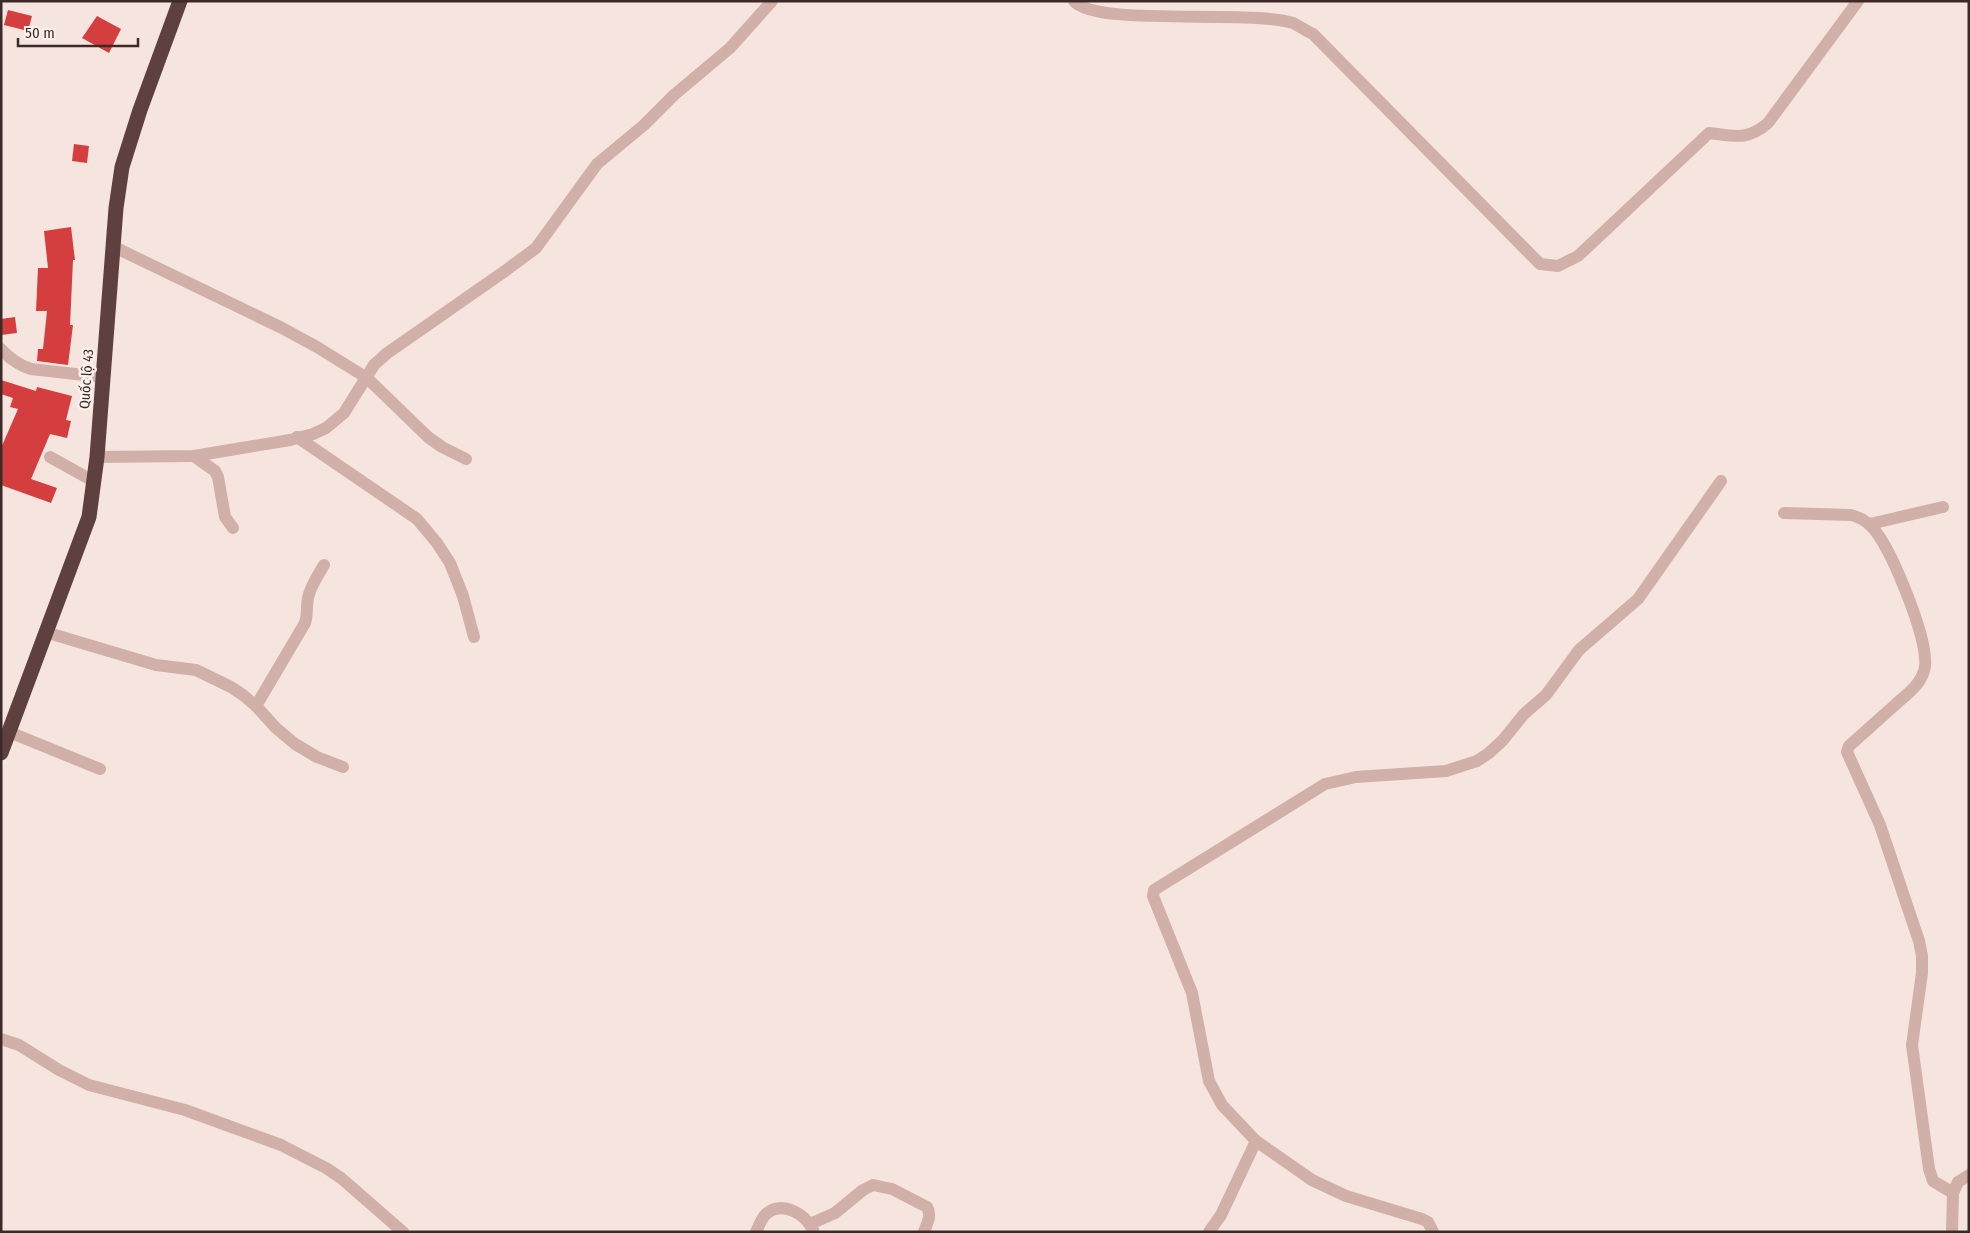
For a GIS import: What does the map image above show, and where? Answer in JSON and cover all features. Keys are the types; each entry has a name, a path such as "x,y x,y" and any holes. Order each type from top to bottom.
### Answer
{"highway":[{"name":"Quốc lộ 43","path":"1,754 89,518 98,457 112,246 122,167 140,110 180,1"}],"street":[{"path":"98,457 194,456 313,434 326,428 344,413 374,365 392,349 453,309 536,248 597,164 644,125 674,95 730,48 772,1"},
{"path":"1074,1 1086,9 1120,15 1249,17 1293,23 1313,34 1328,48 1540,264 1558,266 1578,256 1710,133 1745,137 1757,133 1768,123 1858,1"},
{"path":"112,246 282,328 367,378 428,437 442,447 466,459"},
{"path":"1,348 8,357 20,366 31,369 102,377"},
{"path":"298,437 417,519 437,542 450,563 463,596 474,637"},
{"path":"194,456 215,472 218,477 225,517 232,528"},
{"path":"50,457 95,482"},
{"path":"1433,1232 1428,1222 1422,1219 1346,1196 1290,1166 1256,1141 1222,1105 1209,1081 1192,993 1154,896 1154,890 1326,784 1356,776 1446,770 1476,762 1489,753 1503,740 1524,714 1546,695 1578,650 1638,599 1721,481"},
{"path":"1870,524 1943,507"},
{"path":"1784,513 1851,515 1861,518 1870,524 1877,532 1896,567 1911,603 1923,643 1926,660 1921,678 1907,694 1849,746 1847,752 1880,825 1919,941 1922,956 1922,974 1912,1045 1917,1085 1931,1177 1933,1181 1953,1193"},
{"path":"256,706 305,622 308,614 308,599 311,589 324,565"},
{"path":"45,632 156,665 196,670 231,687 256,706 276,728 295,744 317,757 343,767"},
{"path":"9,732 100,769"},
{"path":"1,1038 19,1045 59,1070 89,1085 185,1110 280,1145 326,1168 341,1178 403,1232"},
{"path":"1209,1232 1221,1215 1256,1141"},
{"path":"1952,1232 1953,1193 1958,1182 1969,1175"},
{"path":"756,1232 767,1214 774,1210 785,1209 796,1211 812,1228 863,1190 873,1185 892,1189 927,1207 930,1212 924,1232"}],"building":[{"path":"8,10 32,16 28,31 4,25"},
{"path":"97,16 121,29 109,53 82,38"},
{"path":"74,144 89,146 87,163 72,161"},
{"path":"71,227 75,260 73,260 70,325 73,325 68,365 37,361 38,349 43,349 47,311 36,311 38,268 48,268 44,231"},
{"path":"15,317 17,333 1,335 1,319"},
{"path":"1,380 36,391 37,387 72,396 66,420 71,421 67,438 50,434 31,479 57,488 51,503 1,485 1,448 18,409 10,407 13,398 1,394"}]}
